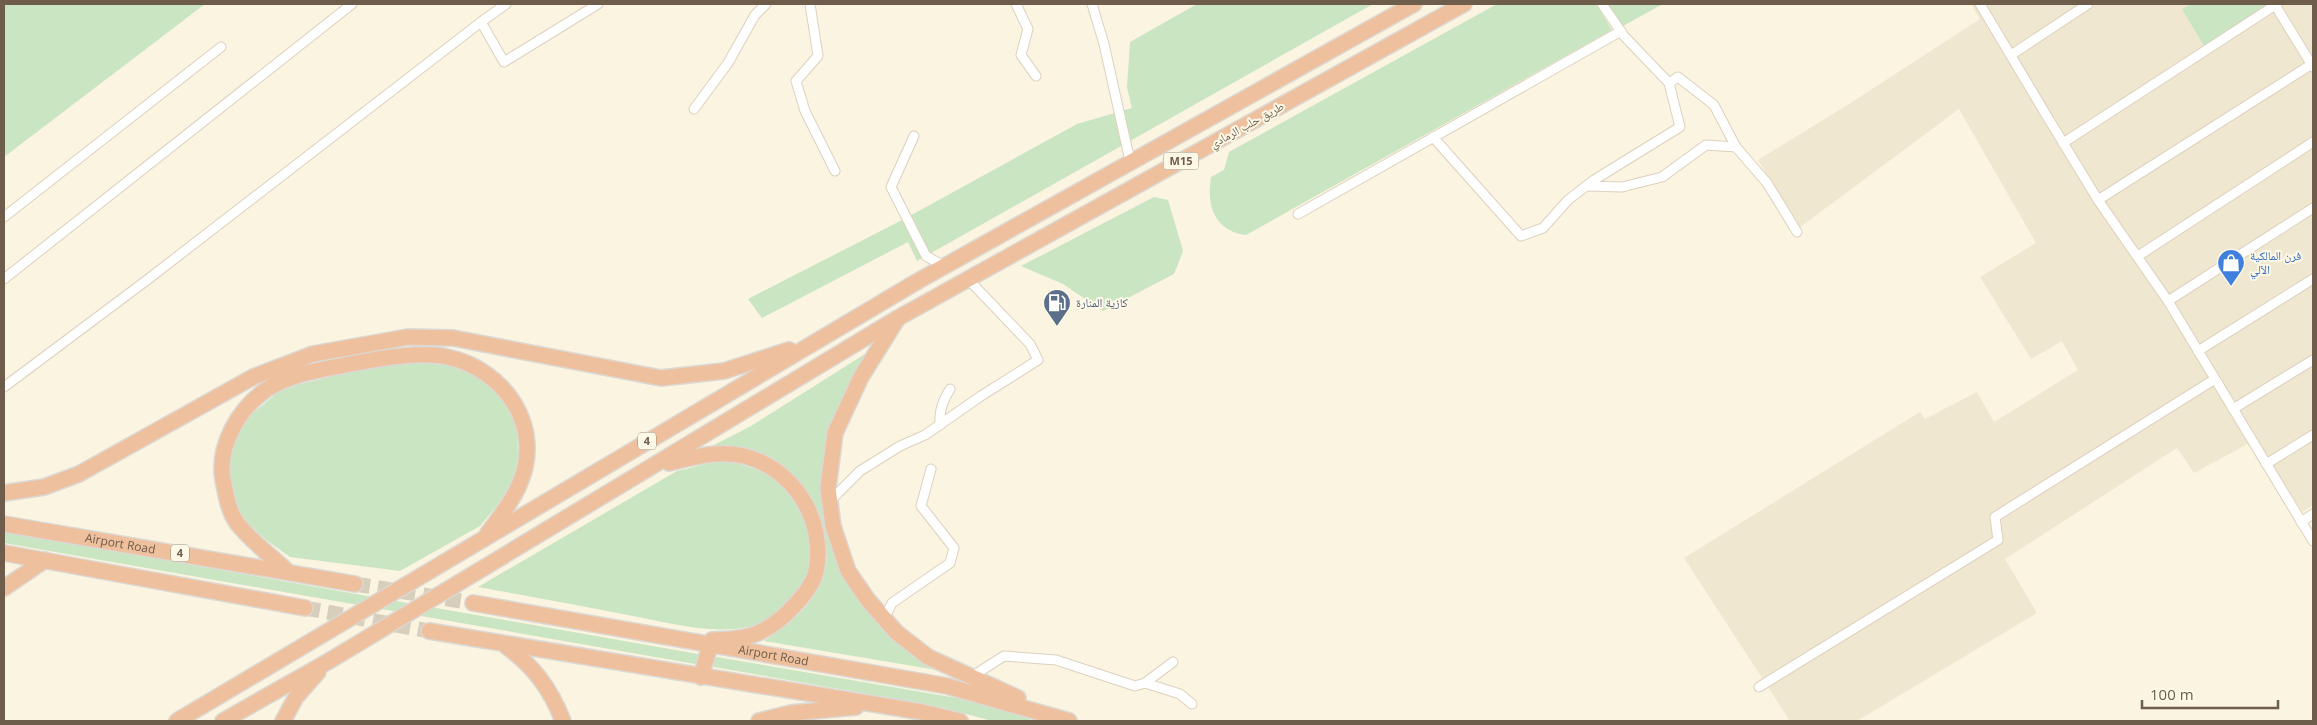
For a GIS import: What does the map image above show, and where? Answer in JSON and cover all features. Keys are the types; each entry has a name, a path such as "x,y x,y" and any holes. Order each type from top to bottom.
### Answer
{"highway":[{"name":"طريق حلب الرمادي","path":"1125,164 1414,4"},
{"name":"طريق حلب الرمادي","path":"898,318 1464,4"},
{"name":"4","path":"177,721 485,536 918,281 1125,164"},
{"path":"4,493 44,487 79,474 253,377 313,354 408,337 453,338 661,378 715,372 804,345 918,281"},
{"name":"4","path":"223,721 329,661 898,318"},
{"path":"898,318 861,377 835,432 828,488 833,526 848,571 868,600 896,632 928,657 1068,721"},
{"path":"286,570 237,522 227,502 222,472 223,457 233,426 242,413 267,389 292,378 320,370 376,360 429,356 446,357 463,362 495,380 509,393 525,425 527,439 524,469 519,485 485,536"},
{"path":"653,467 702,454 729,454 757,460 793,484 813,522 818,544 816,573 798,603 764,630 740,638 686,641"},
{"name":"Airport Road","path":"4,524 286,570 356,584"},
{"path":"4,553 305,608"},
{"path":"4,588 45,560"},
{"name":"Airport Road","path":"473,603 948,686 1068,721"},
{"path":"429,631 922,712 960,721"},
{"path":"505,645 533,668 546,684 563,721"},
{"path":"701,677 710,645"},
{"path":"283,721 296,697 329,661"},
{"path":"758,721 776,719 791,713 878,706"}],"street":[{"path":"4,279 352,4"},
{"path":"4,387 148,280 506,4"},
{"path":"481,22 504,62 598,4"},
{"path":"694,109 728,63 755,16 766,4"},
{"path":"810,4 818,56 796,81 806,112 835,170"},
{"path":"1016,4 1028,29 1021,55 1036,76"},
{"path":"1092,4 1104,44 1125,164"},
{"path":"1434,137 1520,236 1543,228 1568,200 1586,186 1680,127 1669,83 1621,31 1602,4"},
{"path":"1980,4 2098,200 2168,301 2313,541"},
{"path":"2011,56 2088,4"},
{"path":"2063,142 2276,4 2312,65 2098,200"},
{"path":"1298,214 1621,31"},
{"path":"4,217 221,47"},
{"path":"1669,83 1678,77 1714,105 1736,146 1767,183 1797,232"},
{"path":"914,136 891,187 926,256 944,266"},
{"path":"2138,256 2313,142"},
{"path":"1586,186 1622,187 1662,177 1706,145 1736,146"},
{"path":"2168,301 2313,208"},
{"path":"830,501 860,471 940,425 981,396 1038,360 1030,344 968,279"},
{"path":"2198,351 2313,279"},
{"path":"2233,409 2313,360"},
{"path":"1759,687 1998,540 1995,517 2215,379"},
{"path":"940,425 939,414 950,389"},
{"path":"2266,464 2313,435"},
{"path":"884,619 892,603 950,563 954,548 921,506 931,469"},
{"path":"2302,522 2313,514"},
{"path":"971,677 1004,656 1056,660 1135,686 1145,683 1173,662"},
{"path":"1145,683 1180,694 1192,704"}],"shaded area":[{"path":"1971,4 2191,4 2182,9 2271,4 2313,4 2313,505 2302,512 2257,439 2194,473 2177,448 2005,559 2037,613 1857,721 1790,721 1684,558 1920,412 1925,419 1977,392 1994,422 2078,370 2062,341 2031,359 1980,277 2036,243 1959,109 1799,228 1758,160 1849,104 1980,19"}],"green space":[{"path":"4,4 205,4 4,157"},
{"path":"1197,4 1373,4 917,261 908,242 762,318 748,299 906,218 1077,124 1132,108 1127,87 1130,42"},
{"path":"1497,4 1596,4 1612,30 1246,235 1235,233 1220,223 1215,215 1210,198 1211,177 1224,170 1229,152"},
{"path":"1606,4 1663,4 1621,27"},
{"path":"2191,4 2271,4 2204,46 2182,9"},
{"path":"1154,197 1168,200 1183,251 1174,274 1103,311 1063,284 1021,266"},
{"path":"873,349 854,375 836,413 826,448 832,543 905,647 937,670 764,641 800,613 820,585 827,557 820,520 802,486 775,460 760,452 748,449 710,447 751,426"},
{"path":"410,362 445,365 472,372 508,403 517,424 518,458 513,479 500,502 480,526 400,571 290,557 250,526 237,509 230,491 228,473 231,453 238,432 253,413 277,393 296,385 376,366"},
{"path":"730,462 757,470 770,476 781,485 801,511 810,535 811,555 803,582 787,605 765,622 737,629 705,629 478,587 677,471 711,463"},
{"path":"4,532 698,654 700,656 699,662 695,664 4,543"},
{"path":"717,657 980,702 1035,721 992,721 944,708 714,667 713,659"}],"tunnel":[{"path":"355,584 473,603"},
{"path":"305,608 429,631"}],"place":[{"name":"فرن المالكية الآلي","path":"2231,287"},
{"name":"كازية المنارة","path":"1057,327"}]}
